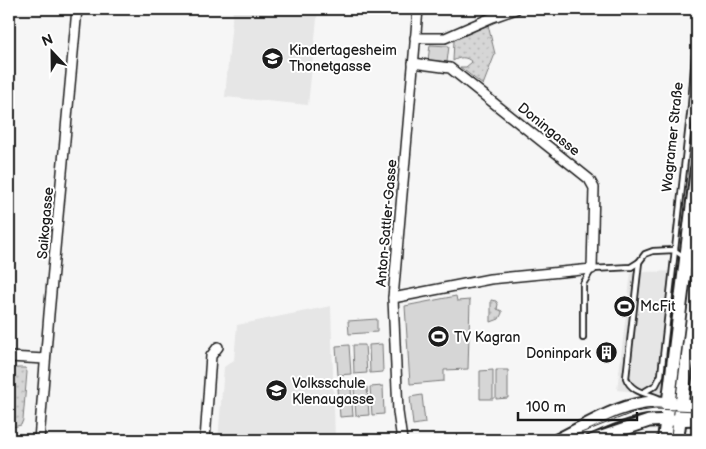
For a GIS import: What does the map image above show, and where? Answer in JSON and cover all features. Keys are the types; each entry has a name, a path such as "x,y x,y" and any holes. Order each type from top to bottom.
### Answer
{"main road":[{"name":"Wagramer Straße","path":"677,440 674,412 692,260 697,169"},
{"name":"Wagramer Straße","path":"664,440 674,412 697,285"},
{"path":"558,440 584,425 633,405 654,402 674,412 697,419"},
{"path":"593,440 697,406"}],"street":[{"name":"Saikogasse","path":"39,440 77,9"},
{"name":"Anton-Sattler-Gasse","path":"402,440 398,412 394,298 418,9"},
{"path":"415,38 445,38 516,9"},
{"name":"Doningasse","path":"413,63 450,68 589,178 594,188 592,269"},
{"path":"394,298 490,279 592,269"},
{"path":"205,440 211,356 218,347"},
{"path":"9,357 45,359"}],"lane":[{"name":"Wagramer Straße","path":"644,392 656,386 661,375 690,116 697,27"},
{"path":"583,338 583,284 592,269 631,267 639,262 645,254 653,251 674,250 692,260"},
{"path":"639,262 626,373 628,382 636,390 644,392 674,412"},
{"path":"569,440 633,415 647,412 697,413"}],"shaded area":[{"path":"233,9 318,9 308,105 225,97"},
{"path":"488,25 495,54 483,85 460,67 466,67 472,62 470,60 462,58 453,61 454,40"},
{"path":"430,45 449,46 447,62 428,60"},
{"path":"697,76 697,119 682,235 680,235"},
{"path":"697,271 697,398 617,390 631,272"},
{"path":"679,276 666,383 663,382 676,277"},
{"name":"TV Kagran","path":"456,296 457,301 470,300 468,369 444,370 444,381 410,384 405,306"},
{"path":"491,300 496,301 498,304 497,309 502,311 502,313 499,319 491,322"},
{"path":"331,306 335,440 218,440 224,367 234,360 237,325"},
{"path":"377,319 377,332 349,334 348,321"},
{"path":"382,344 383,372 370,373 369,345"},
{"path":"349,345 351,374 338,375 336,346"},
{"path":"353,345 365,345 367,373 354,374"},
{"path":"9,368 25,368 27,372 23,420 21,425 9,428"},
{"path":"493,370 493,399 480,399 480,371"},
{"path":"496,370 508,370 508,398 496,399"},
{"path":"383,386 384,414 372,415 370,387"},
{"path":"367,387 369,415 356,416 354,388"},
{"path":"338,388 351,388 353,416 340,417"},
{"path":"422,395 425,423 413,425 410,397"}],"tram line":[{"path":"563,440 635,412 655,409 697,411"}],"place":[{"name":"Kindertagesheim Thonetgasse","path":"273,58"},
{"name":"McFit","path":"624,306"},
{"name":"TV Kagran","path":"438,337"},
{"name":"Doninpark","path":"607,353"},
{"name":"Volksschule Klenaugasse","path":"276,391"}]}
